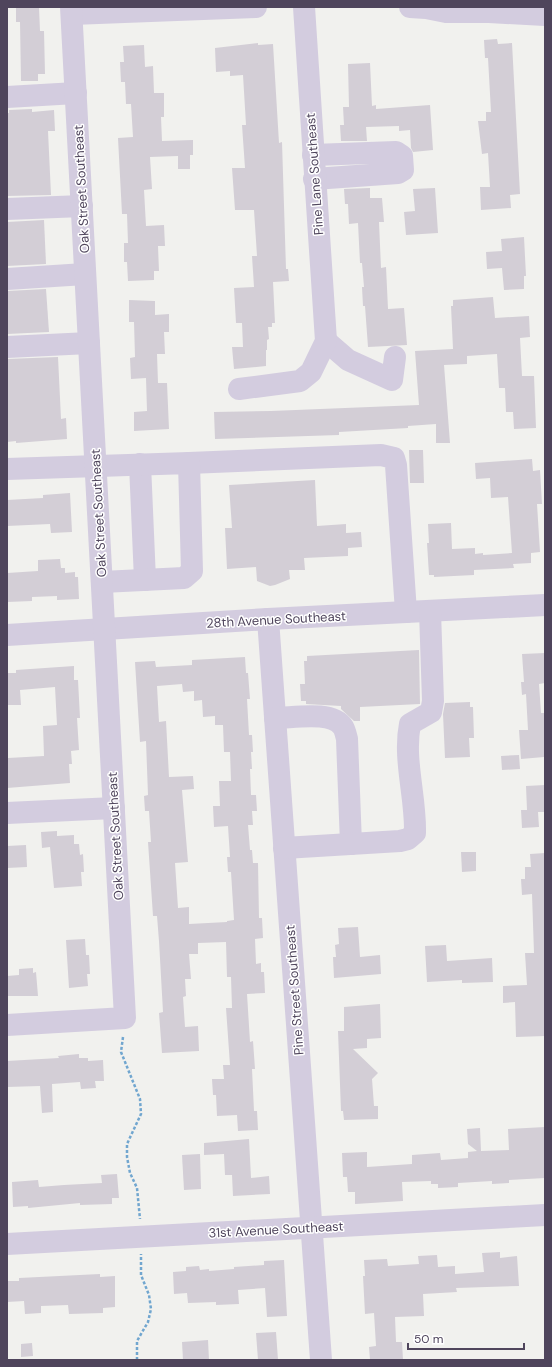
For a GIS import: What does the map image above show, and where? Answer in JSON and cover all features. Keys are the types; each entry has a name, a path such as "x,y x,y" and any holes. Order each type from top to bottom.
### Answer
{"street":[{"path":"71,11 256,7"},
{"name":"Pine Lane Southeast","path":"304,7 314,179 326,341"},
{"path":"420,7 446,12 489,12 545,15"},
{"name":"Oak Street Southeast","path":"71,11 125,1018"},
{"path":"7,97 76,93"},
{"path":"313,155 396,152 402,156 404,164 403,170 398,173 314,179"},
{"path":"7,209 82,206"},
{"path":"7,279 85,274"},
{"path":"240,389 300,381 311,372 326,341 348,360 392,380 395,357"},
{"path":"7,347 89,343"},
{"path":"7,469 381,455 394,458 396,466 406,612"},
{"path":"102,582 184,578 192,571 189,463"},
{"path":"140,464 146,580"},
{"name":"28th Avenue Southeast","path":"7,635 268,619 545,605"},
{"path":"284,848 400,841 408,839 414,833 415,818 407,738 410,724 431,712 433,701 430,611"},
{"name":"Pine Street Southeast","path":"268,619 321,1360"},
{"path":"275,718 326,716 336,720 343,726 347,739 351,844"},
{"path":"7,813 114,808"},
{"path":"7,1025 125,1018"},
{"name":"31st Avenue Southeast","path":"7,1244 545,1215"}],"path":[{"path":"125,1018 121,1052 140,1099 141,1114 127,1144 127,1157 130,1172 137,1188 141,1237 141,1276 149,1295 151,1309 148,1322 136,1341 137,1360"}],"building":[{"path":"16,7 39,7 40,31 44,31 45,74 38,74 38,81 21,81 20,22 16,22"},
{"path":"497,39 498,44 512,43 520,194 510,195 511,208 481,210 480,187 490,187 488,153 482,154 478,121 486,121 486,112 491,112 488,58 485,58 484,40"},
{"path":"258,43 258,45 273,44 279,143 282,142 286,269 288,269 289,281 273,282 275,323 272,323 272,327 268,327 269,339 267,340 266,366 234,369 232,347 243,347 242,323 236,323 234,288 254,287 252,256 257,256 254,210 235,210 232,168 245,168 242,125 246,125 243,75 230,76 230,71 216,72 215,48"},
{"path":"144,45 145,67 153,66 154,93 164,93 164,117 161,117 162,141 193,140 193,155 190,155 190,169 178,169 178,156 150,157 152,189 144,190 146,226 164,225 165,246 158,246 159,271 154,271 154,280 128,281 127,262 124,262 124,243 128,243 127,214 122,214 118,138 133,137 131,104 126,104 125,82 121,82 120,62 124,62 123,46"},
{"path":"370,63 372,106 376,105 376,109 430,105 433,150 413,152 411,148 410,130 399,131 399,126 366,127 367,141 341,141 340,125 344,125 343,107 349,107 348,64"},
{"path":"32,109 32,112 54,110 55,131 48,131 51,195 7,196 7,113 9,113 9,110"},
{"path":"370,188 370,198 382,198 384,222 379,222 381,268 386,267 388,309 404,308 407,345 368,347 365,306 363,306 362,287 364,287 362,263 360,263 358,223 349,224 348,204 345,204 344,189"},
{"path":"435,188 438,233 406,235 404,212 415,211 413,189"},
{"path":"44,220 46,264 7,266 7,222"},
{"path":"524,237 526,276 524,276 524,289 504,290 502,268 487,269 486,252 502,251 501,239"},
{"path":"46,289 49,332 7,334 7,291"},
{"path":"493,297 495,318 529,316 530,337 520,338 522,376 534,376 536,428 514,429 513,412 506,412 505,388 499,388 497,354 467,356 467,364 444,365 450,443 436,443 436,424 408,426 408,428 339,432 339,435 215,439 214,412 419,405 415,351 453,349 451,306 453,306 453,300"},
{"path":"129,300 155,301 155,315 169,314 169,332 164,332 165,354 157,354 158,383 167,383 169,429 134,431 134,412 147,411 146,378 131,379 130,358 135,357 134,322 129,322"},
{"path":"58,357 61,419 66,418 67,439 16,443 16,441 7,442 7,359"},
{"path":"409,450 423,450 424,483 410,483"},
{"path":"532,459 533,471 540,470 542,504 537,504 540,552 531,553 531,563 513,564 514,568 474,570 474,575 434,577 434,575 429,575 427,543 429,543 428,524 451,523 452,549 475,548 475,554 483,553 483,555 512,553 508,497 491,498 490,478 476,479 475,463"},
{"path":"315,480 317,526 346,524 346,533 361,532 362,547 348,548 348,556 304,558 305,570 289,570 290,579 270,586 257,581 256,567 227,569 225,528 232,528 229,485"},
{"path":"70,493 72,532 51,533 50,524 7,526 7,500 43,498 43,495"},
{"path":"60,559 61,568 65,568 65,573 75,572 75,577 78,577 79,599 57,600 57,596 32,597 32,601 7,602 7,573 38,571 38,560"},
{"path":"419,650 420,704 360,707 360,721 354,721 341,709 341,706 306,704 306,701 301,701 300,684 305,684 304,661 307,661 307,656"},
{"path":"545,653 545,683 539,684 541,713 545,713 544,757 521,759 519,730 528,730 526,694 522,695 521,682 524,682 522,654"},
{"path":"245,657 246,673 248,673 250,699 247,699 249,735 252,735 253,752 251,752 252,769 250,769 251,795 256,795 257,811 252,811 253,825 248,825 250,850 252,850 253,863 258,863 259,918 262,918 263,938 255,939 256,964 261,963 261,972 264,972 265,993 247,994 250,1042 253,1041 255,1069 252,1069 254,1111 257,1111 258,1130 238,1131 237,1115 217,1116 216,1095 213,1095 212,1079 224,1079 223,1065 230,1065 226,1008 232,1008 231,977 227,977 226,942 198,943 198,954 189,954 191,979 185,979 186,996 183,997 185,1027 198,1026 199,1051 162,1053 159,1013 163,1012 159,941 157,916 153,916 148,842 151,842 149,811 145,811 144,796 148,795 146,741 140,742 135,662 155,661 156,667 192,665 192,660","holes":["182,684 183,692 194,691 194,701 202,700 203,717 215,716 215,725 223,725 224,752 230,752 231,781 219,781 220,806 213,806 214,827 228,826 230,857 227,857 228,872 231,872 234,920 227,922 189,924 189,907 178,908 175,863 188,862 182,790 194,789 193,776 169,777 166,721 159,722 157,686"]},
{"path":"74,666 74,680 78,680 80,718 77,718 79,750 71,751 72,764 69,764 70,783 7,788 8,758 44,756 43,726 57,725 55,687 20,690 21,705 7,705 7,673 16,673 16,670"},
{"path":"470,702 470,707 473,707 474,738 469,738 470,757 445,758 443,714 445,703"},
{"path":"519,755 520,769 502,770 501,756"},
{"path":"545,785 545,812 538,812 539,827 522,828 521,810 527,810 526,786"},
{"path":"57,831 57,836 74,835 74,844 79,844 80,855 83,854 84,872 81,872 82,886 54,888 50,847 42,848 41,832"},
{"path":"26,845 27,867 7,868 7,846"},
{"path":"461,852 476,852 476,871 462,872"},
{"path":"545,853 545,1036 516,1037 515,1002 503,1003 503,986 527,985 525,953 534,953 532,894 522,895 521,879 525,879 525,867 531,867 530,854"},
{"path":"358,927 360,957 380,955 381,974 334,978 333,957 336,957 335,945 339,944 338,928"},
{"path":"85,939 86,955 89,955 90,974 87,974 88,986 69,988 66,940"},
{"path":"446,945 447,961 492,958 493,982 462,983 462,980 427,982 425,946"},
{"path":"33,968 33,973 36,972 38,996 7,996 7,976 19,975 19,969"},
{"path":"380,1004 381,1038 367,1039 367,1048 353,1049 378,1073 372,1079 374,1106 378,1106 378,1119 344,1120 343,1111 341,1111 338,1031 344,1031 344,1007"},
{"path":"79,1054 79,1058 88,1058 88,1061 103,1060 104,1081 95,1081 96,1088 81,1089 80,1082 52,1084 53,1112 42,1113 40,1086 7,1087 7,1061 59,1058 58,1056"},
{"path":"545,1127 545,1178 509,1180 509,1183 492,1184 492,1181 458,1183 458,1187 438,1188 438,1184 431,1184 431,1181 402,1182 403,1201 355,1204 355,1192 348,1192 347,1177 343,1177 342,1153 367,1152 367,1167 412,1164 412,1155 440,1153 441,1160 468,1158 468,1152 477,1151 468,1144 467,1129 480,1128 481,1151 509,1150 508,1129"},
{"path":"249,1139 251,1178 269,1176 270,1194 233,1196 232,1175 225,1175 224,1154 204,1155 204,1143"},
{"path":"200,1154 201,1189 184,1190 182,1155"},
{"path":"117,1174 119,1198 112,1198 112,1204 80,1205 80,1203 28,1208 28,1206 13,1207 12,1182 38,1180 39,1187 102,1183 101,1175"},
{"path":"500,1252 500,1258 517,1256 519,1286 456,1288 457,1292 423,1294 424,1316 395,1317 396,1342 402,1342 403,1360 370,1360 369,1347 376,1346 374,1313 365,1314 363,1276 365,1276 364,1260 387,1259 388,1266 419,1264 418,1256 437,1255 438,1267 455,1266 455,1274 484,1272 482,1253"},
{"path":"284,1260 287,1316 267,1317 265,1288 238,1290 239,1304 216,1305 216,1302 188,1303 187,1293 174,1294 173,1272 186,1271 186,1267 199,1266 200,1270 209,1269 209,1271 234,1269 234,1267 264,1265 264,1261"},
{"path":"100,1274 100,1277 115,1276 115,1307 103,1308 103,1313 69,1314 68,1305 41,1306 41,1313 25,1314 24,1301 7,1302 7,1281 19,1281 19,1278"},
{"path":"276,1332 278,1360 258,1360 256,1333"},
{"path":"208,1340 209,1360 183,1360 182,1342"},
{"path":"32,1343 33,1356 21,1357 21,1344"}]}
